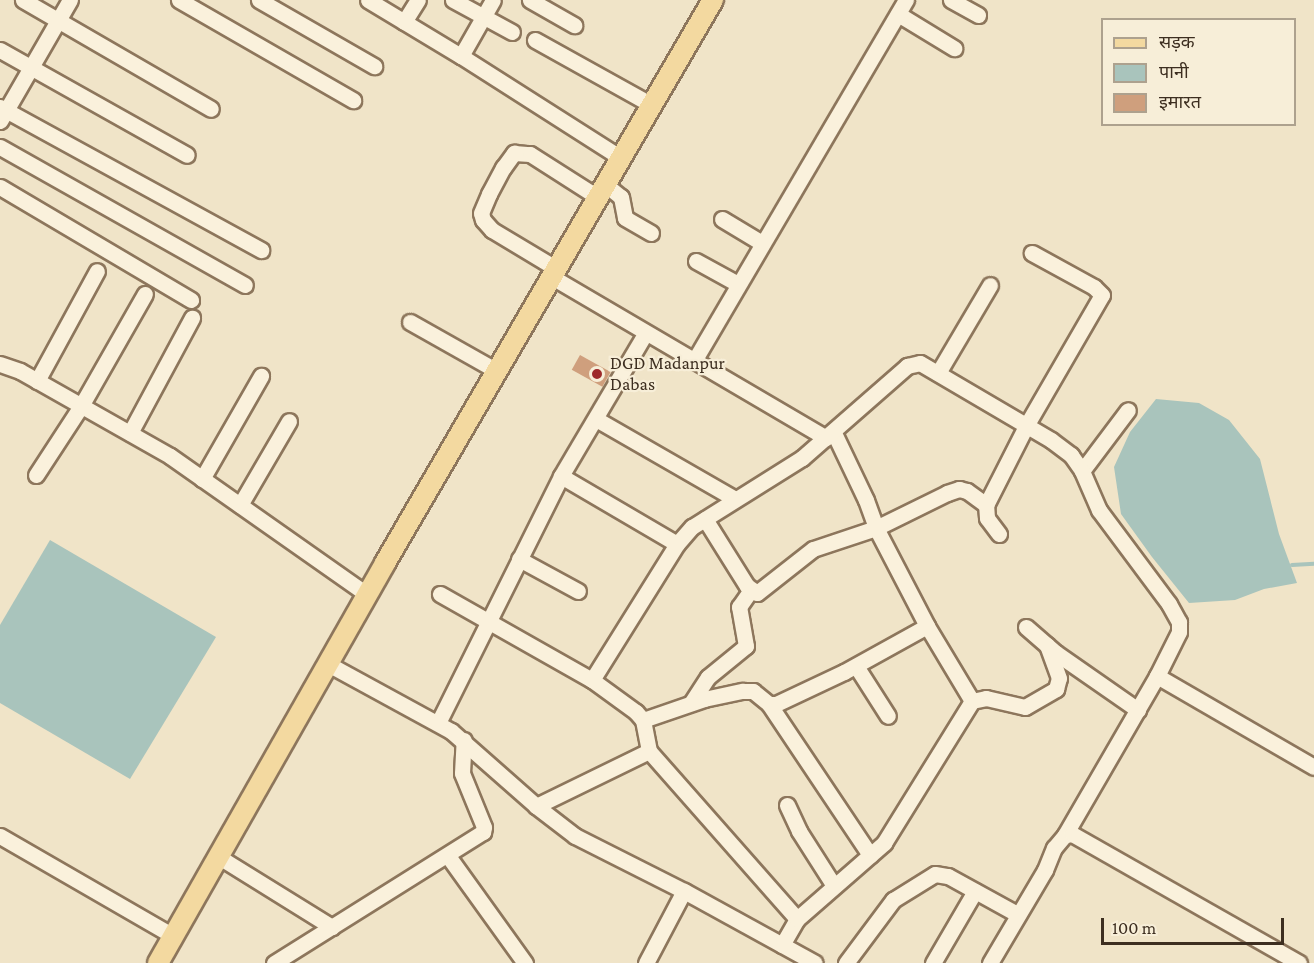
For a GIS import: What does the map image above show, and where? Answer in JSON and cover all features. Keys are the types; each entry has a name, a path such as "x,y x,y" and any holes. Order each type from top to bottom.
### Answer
{"main road":[{"path":"158,963 328,664 713,0"}],"street":[{"path":"23,0 211,108"},
{"path":"69,0 2,113 261,250"},
{"path":"179,0 353,100"},
{"path":"259,0 374,66"},
{"path":"368,0 621,158"},
{"path":"404,22 418,0"},
{"path":"453,0 512,32"},
{"path":"461,56 493,0"},
{"path":"530,0 574,25"},
{"path":"694,361 906,0"},
{"path":"951,0 978,15"},
{"path":"898,14 954,48"},
{"path":"535,40 652,105"},
{"path":"0,50 187,155"},
{"path":"0,147 245,285"},
{"path":"651,232 626,218 621,197 602,191 530,154 519,151 514,153 503,168 481,213 483,220 492,230 645,334 830,436 866,500 876,528 927,626 972,700"},
{"path":"0,187 191,300"},
{"path":"722,219 762,243"},
{"path":"999,534 987,518 986,505 1026,426 1102,295 1094,287 1032,253"},
{"path":"696,261 738,284"},
{"path":"37,381 97,271"},
{"path":"938,373 990,285"},
{"path":"36,475 81,406 146,294"},
{"path":"130,433 192,318"},
{"path":"410,322 497,371"},
{"path":"438,723 561,476 645,334"},
{"path":"592,680 677,544 692,527 802,458 830,436 907,366 920,363 1051,440 1071,455 1082,471 1100,510 1169,604 1179,622 1179,632 1138,710 1065,835 1054,848 1045,870 990,963"},
{"path":"0,364 9,366 37,381 170,456 368,595"},
{"path":"202,479 261,376"},
{"path":"1082,471 1128,410"},
{"path":"596,419 735,499"},
{"path":"240,505 289,421"},
{"path":"561,476 677,544"},
{"path":"705,519 751,590 757,593 813,549 876,528 959,489 968,491 986,505"},
{"path":"519,559 578,591"},
{"path":"692,703 708,677 746,646 739,607 751,590"},
{"path":"440,594 592,680 636,712 643,720 649,751 797,919"},
{"path":"769,704 783,701 856,666 927,626"},
{"path":"1026,627 1047,645 1138,710"},
{"path":"972,700 986,698 1025,707 1050,695 1056,689 1059,678 1047,645"},
{"path":"328,664 438,723 464,740 536,806 575,836 684,891 815,963"},
{"path":"856,666 888,716"},
{"path":"1157,676 1314,767"},
{"path":"643,720 692,703 753,691 769,704 870,855"},
{"path":"782,945 797,919 884,843 972,700"},
{"path":"274,963 478,837 484,827 462,773 464,740"},
{"path":"536,806 649,751"},
{"path":"787,805 799,831 834,886"},
{"path":"1065,835 1080,837 1299,963"},
{"path":"0,836 173,936"},
{"path":"448,856 525,963"},
{"path":"219,857 332,927"},
{"path":"846,963 892,900 935,874 948,876 1017,914"},
{"path":"646,963 684,891"},
{"path":"933,963 975,891"}],"water":[{"path":"1156,399 1199,403 1229,420 1260,459 1279,534 1297,583 1264,589 1235,600 1189,603 1152,557 1121,514 1114,467 1130,432"},
{"path":"50,540 216,637 130,779 0,703 0,625"}],"building":[{"path":"580,355 611,372 602,387 572,370"}],"waterway":[{"path":"1292,565 1314,564"}],"place":[{"name":"DGD Madanpur Dabas","path":"597,374"}]}
